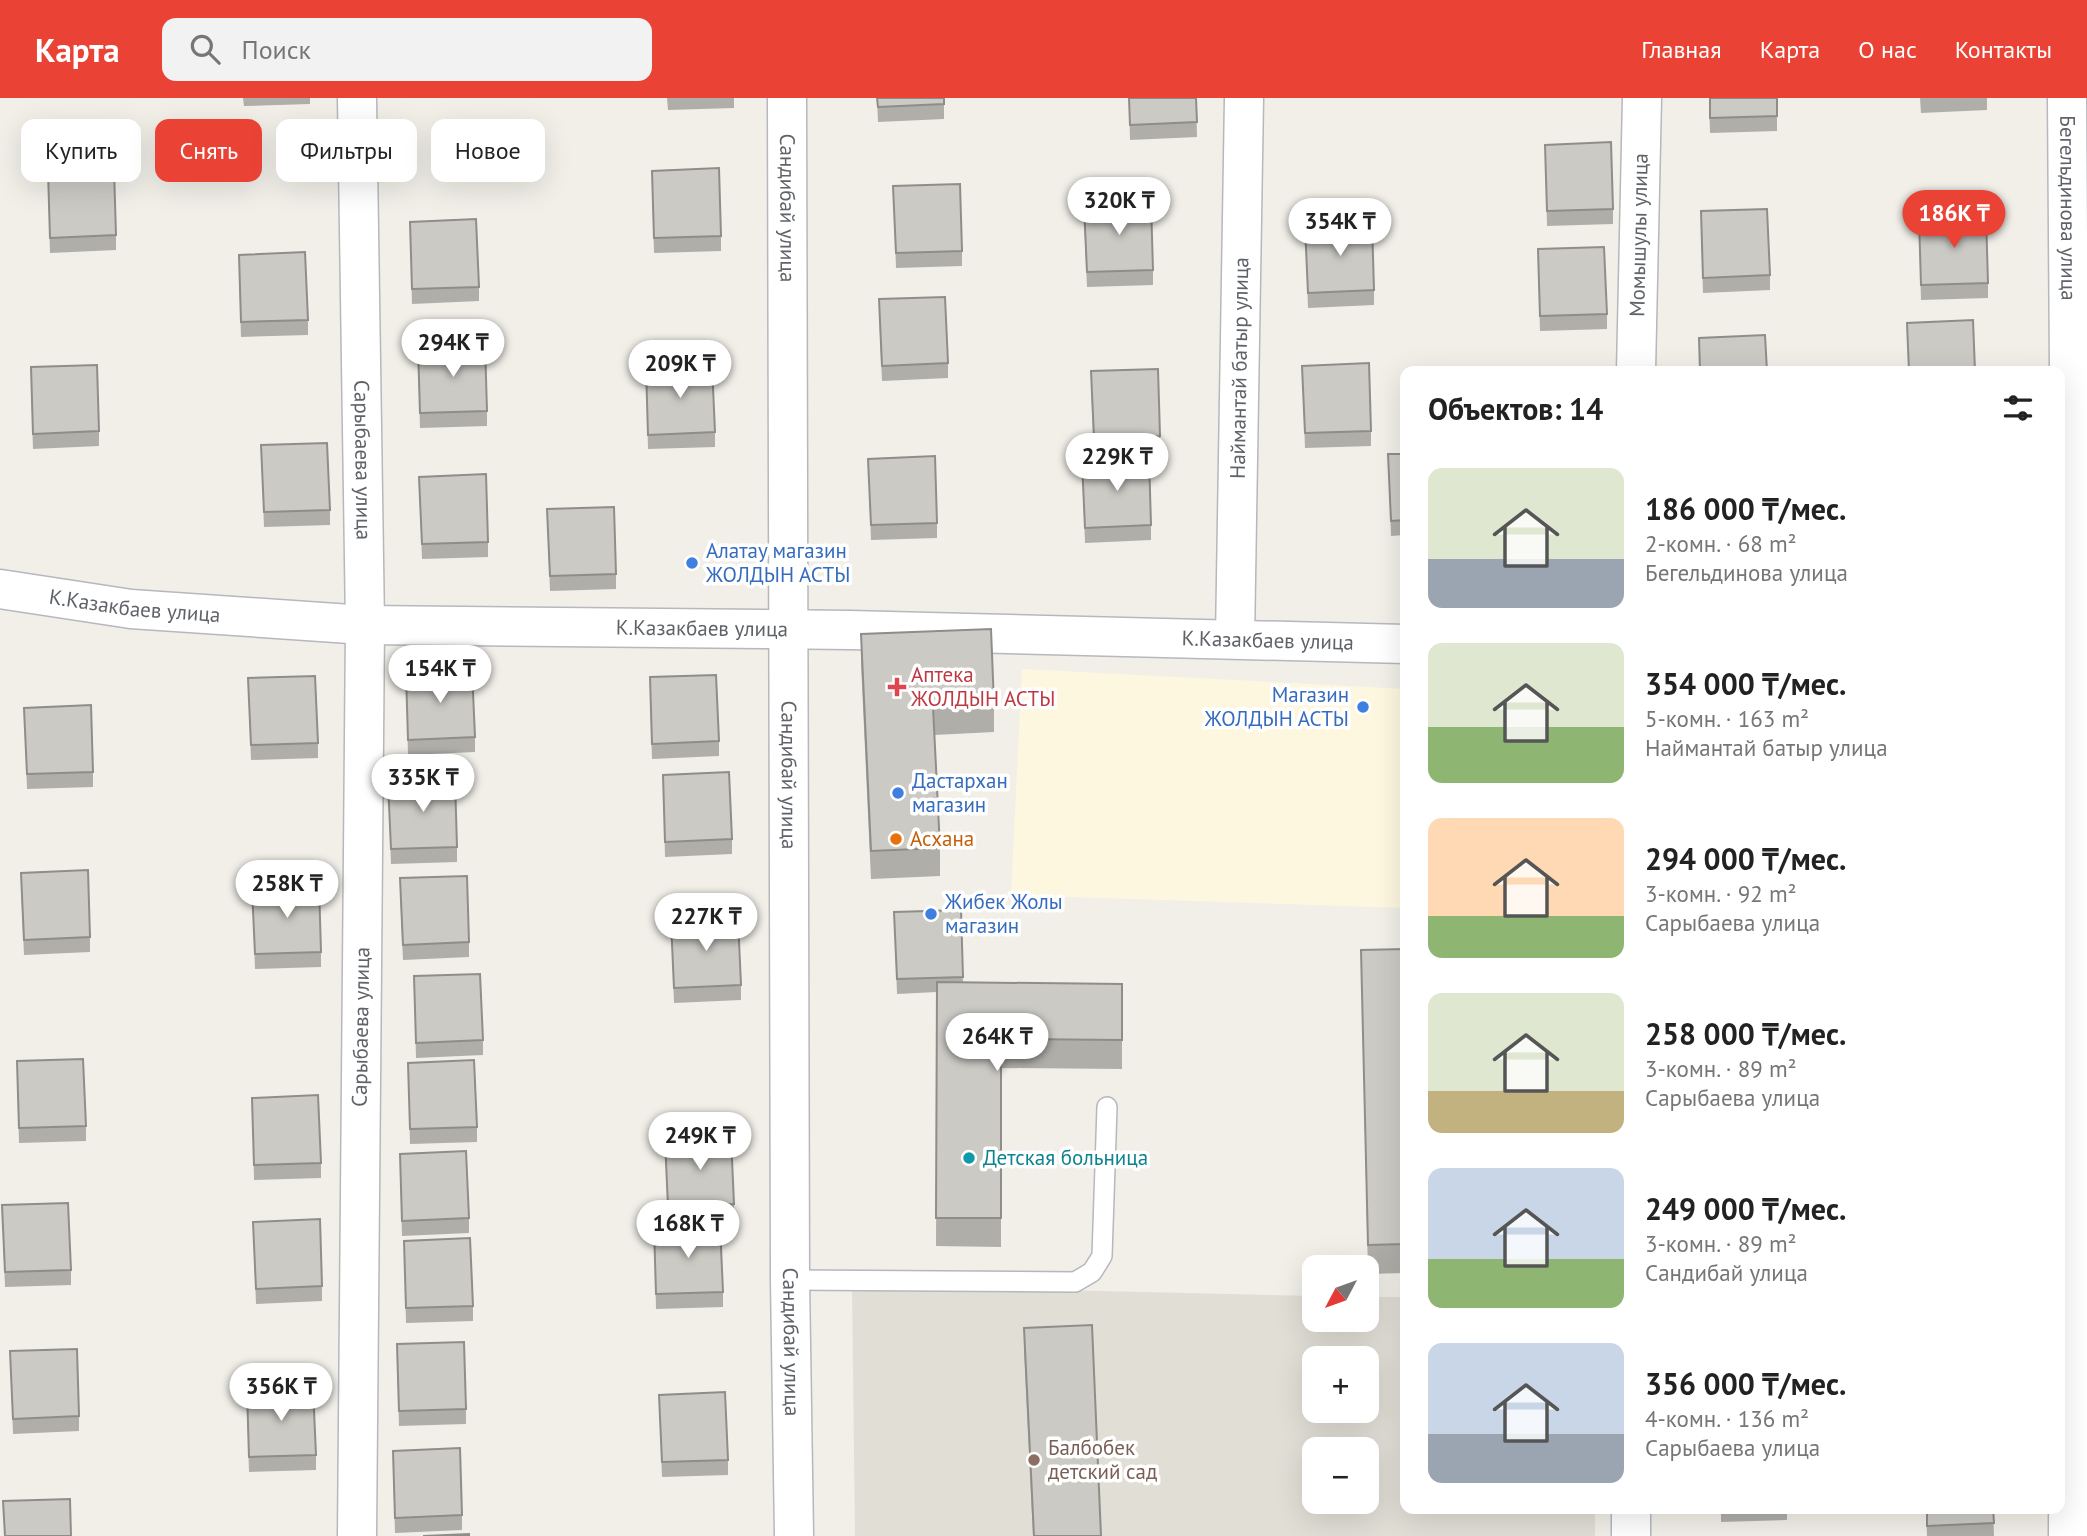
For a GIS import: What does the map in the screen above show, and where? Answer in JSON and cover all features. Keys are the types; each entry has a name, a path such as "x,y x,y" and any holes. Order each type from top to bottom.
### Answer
{"street":[{"name":"Сарыбаева улица","path":"357,98 365,625 357,1536"},
{"name":"Сандибай улица","path":"787,98 790,1280 794,1536"},
{"name":"Наймантай батыр улица","path":"1235,639 1244,98"},
{"name":"Момышулы улица","path":"1636,366 1642,98"},
{"name":"Бегельдинова улица","path":"2067,98 2073,642 2068,1536"},
{"name":"К.Казакбаев улица","path":"0,590 131,609 365,625 787,629 1400,645"},
{"path":"1631,1514 1631,1536"}],"lane":[{"path":"790,1280 1075,1282 1092,1272 1102,1256 1108,1107"}],"shaded area":[{"path":"1022,669 1400,689 1400,908 1011,895"},
{"path":"852,1285 1302,1296 1302,1332 1379,1332 1379,1297 1400,1297 1400,1514 1595,1514 1595,1536 855,1536"}],"building":[{"path":"877,98 944,98 944,104 878,107"},
{"path":"1129,98 1196,98 1197,122 1130,125"},
{"path":"1710,98 1777,98 1777,116 1710,118"},
{"path":"1611,142 1613,209 1547,211 1545,145"},
{"path":"719,168 721,236 654,238 652,171"},
{"path":"48,182 114,182 116,235 50,238"},
{"path":"960,184 962,251 896,253 893,186"},
{"path":"1151,203 1153,270 1087,272 1084,205"},
{"path":"1767,209 1770,275 1703,278 1701,211"},
{"path":"1986,216 1988,283 1921,285 1919,218"},
{"path":"476,219 479,287 412,289 410,222"},
{"path":"1372,223 1374,290 1308,293 1305,226"},
{"path":"1604,247 1607,314 1540,316 1538,249"},
{"path":"305,252 308,320 241,322 239,255"},
{"path":"945,297 948,363 882,366 879,299"},
{"path":"1973,320 1975,366 1909,366 1907,323"},
{"path":"1765,335 1767,366 1700,366 1699,338"},
{"path":"485,344 487,411 420,413 418,346"},
{"path":"1369,363 1371,431 1305,433 1302,366"},
{"path":"97,365 99,431 33,434 31,367"},
{"path":"712,365 715,432 648,435 646,367"},
{"path":"1158,369 1160,436 1094,438 1091,371"},
{"path":"327,443 330,510 264,512 261,445"},
{"path":"1388,454 1400,454 1400,520 1391,521"},
{"path":"935,456 937,523 871,525 868,459"},
{"path":"1149,458 1151,525 1085,528 1082,461"},
{"path":"486,474 488,542 422,544 419,477"},
{"path":"614,507 616,574 550,576 547,509"},
{"path":"991,629 994,704 933,707 940,848 871,851 861,634"},
{"path":"472,670 475,737 408,740 406,673"},
{"path":"716,675 719,741 652,744 650,677"},
{"path":"315,676 318,743 251,745 248,678"},
{"path":"91,705 93,772 27,774 24,708"},
{"path":"729,772 732,839 665,842 663,775"},
{"path":"455,780 457,847 391,849 388,782"},
{"path":"88,870 90,937 24,940 21,873"},
{"path":"467,876 469,942 403,945 400,878"},
{"path":"319,885 321,952 255,954 252,888"},
{"path":"961,910 963,977 897,979 894,912"},
{"path":"738,919 741,985 674,988 671,921"},
{"path":"1400,949 1400,1244 1368,1245 1361,950"},
{"path":"480,974 483,1040 416,1043 414,976"},
{"name":"Детская больница","path":"937,982 1122,984 1122,1040 1001,1039 1001,1218 936,1218"},
{"path":"83,1059 86,1126 19,1128 17,1061"},
{"path":"474,1060 477,1127 410,1129 408,1063"},
{"path":"318,1095 321,1163 254,1165 252,1098"},
{"path":"731,1137 734,1204 668,1206 665,1140"},
{"path":"466,1151 469,1218 402,1221 400,1154"},
{"path":"68,1203 71,1270 5,1272 2,1205"},
{"path":"320,1219 322,1286 256,1289 253,1222"},
{"path":"720,1225 723,1292 656,1294 654,1227"},
{"path":"470,1238 473,1306 406,1308 404,1241"},
{"path":"1092,1325 1101,1536 1034,1536 1024,1328"},
{"path":"464,1342 466,1409 399,1411 397,1344"},
{"path":"77,1349 79,1416 13,1419 10,1351"},
{"path":"313,1388 316,1455 249,1457 247,1390"},
{"path":"725,1392 728,1460 662,1462 659,1395"},
{"path":"460,1448 462,1515 395,1518 393,1451"},
{"path":"70,1499 71,1536 5,1536 3,1501"},
{"path":"1927,1514 1993,1514 1994,1523 1927,1526"},
{"path":"469,1534 469,1536 423,1536"}],"place":[{"name":"Алатау магазин ЖОЛДЫН АСТЫ","path":"692,563"},
{"name":"Аптека ЖОЛДЫН АСТЫ","path":"897,687"},
{"name":"Магазин ЖОЛДЫН АСТЫ","path":"1363,707"},
{"name":"Дастархан магазин","path":"898,793"},
{"name":"Асхана","path":"896,839"},
{"name":"Жибек Жолы магазин","path":"931,914"},
{"name":"Детская больница","path":"969,1158"},
{"name":"Балбобек детский сад","path":"1034,1460"}]}
